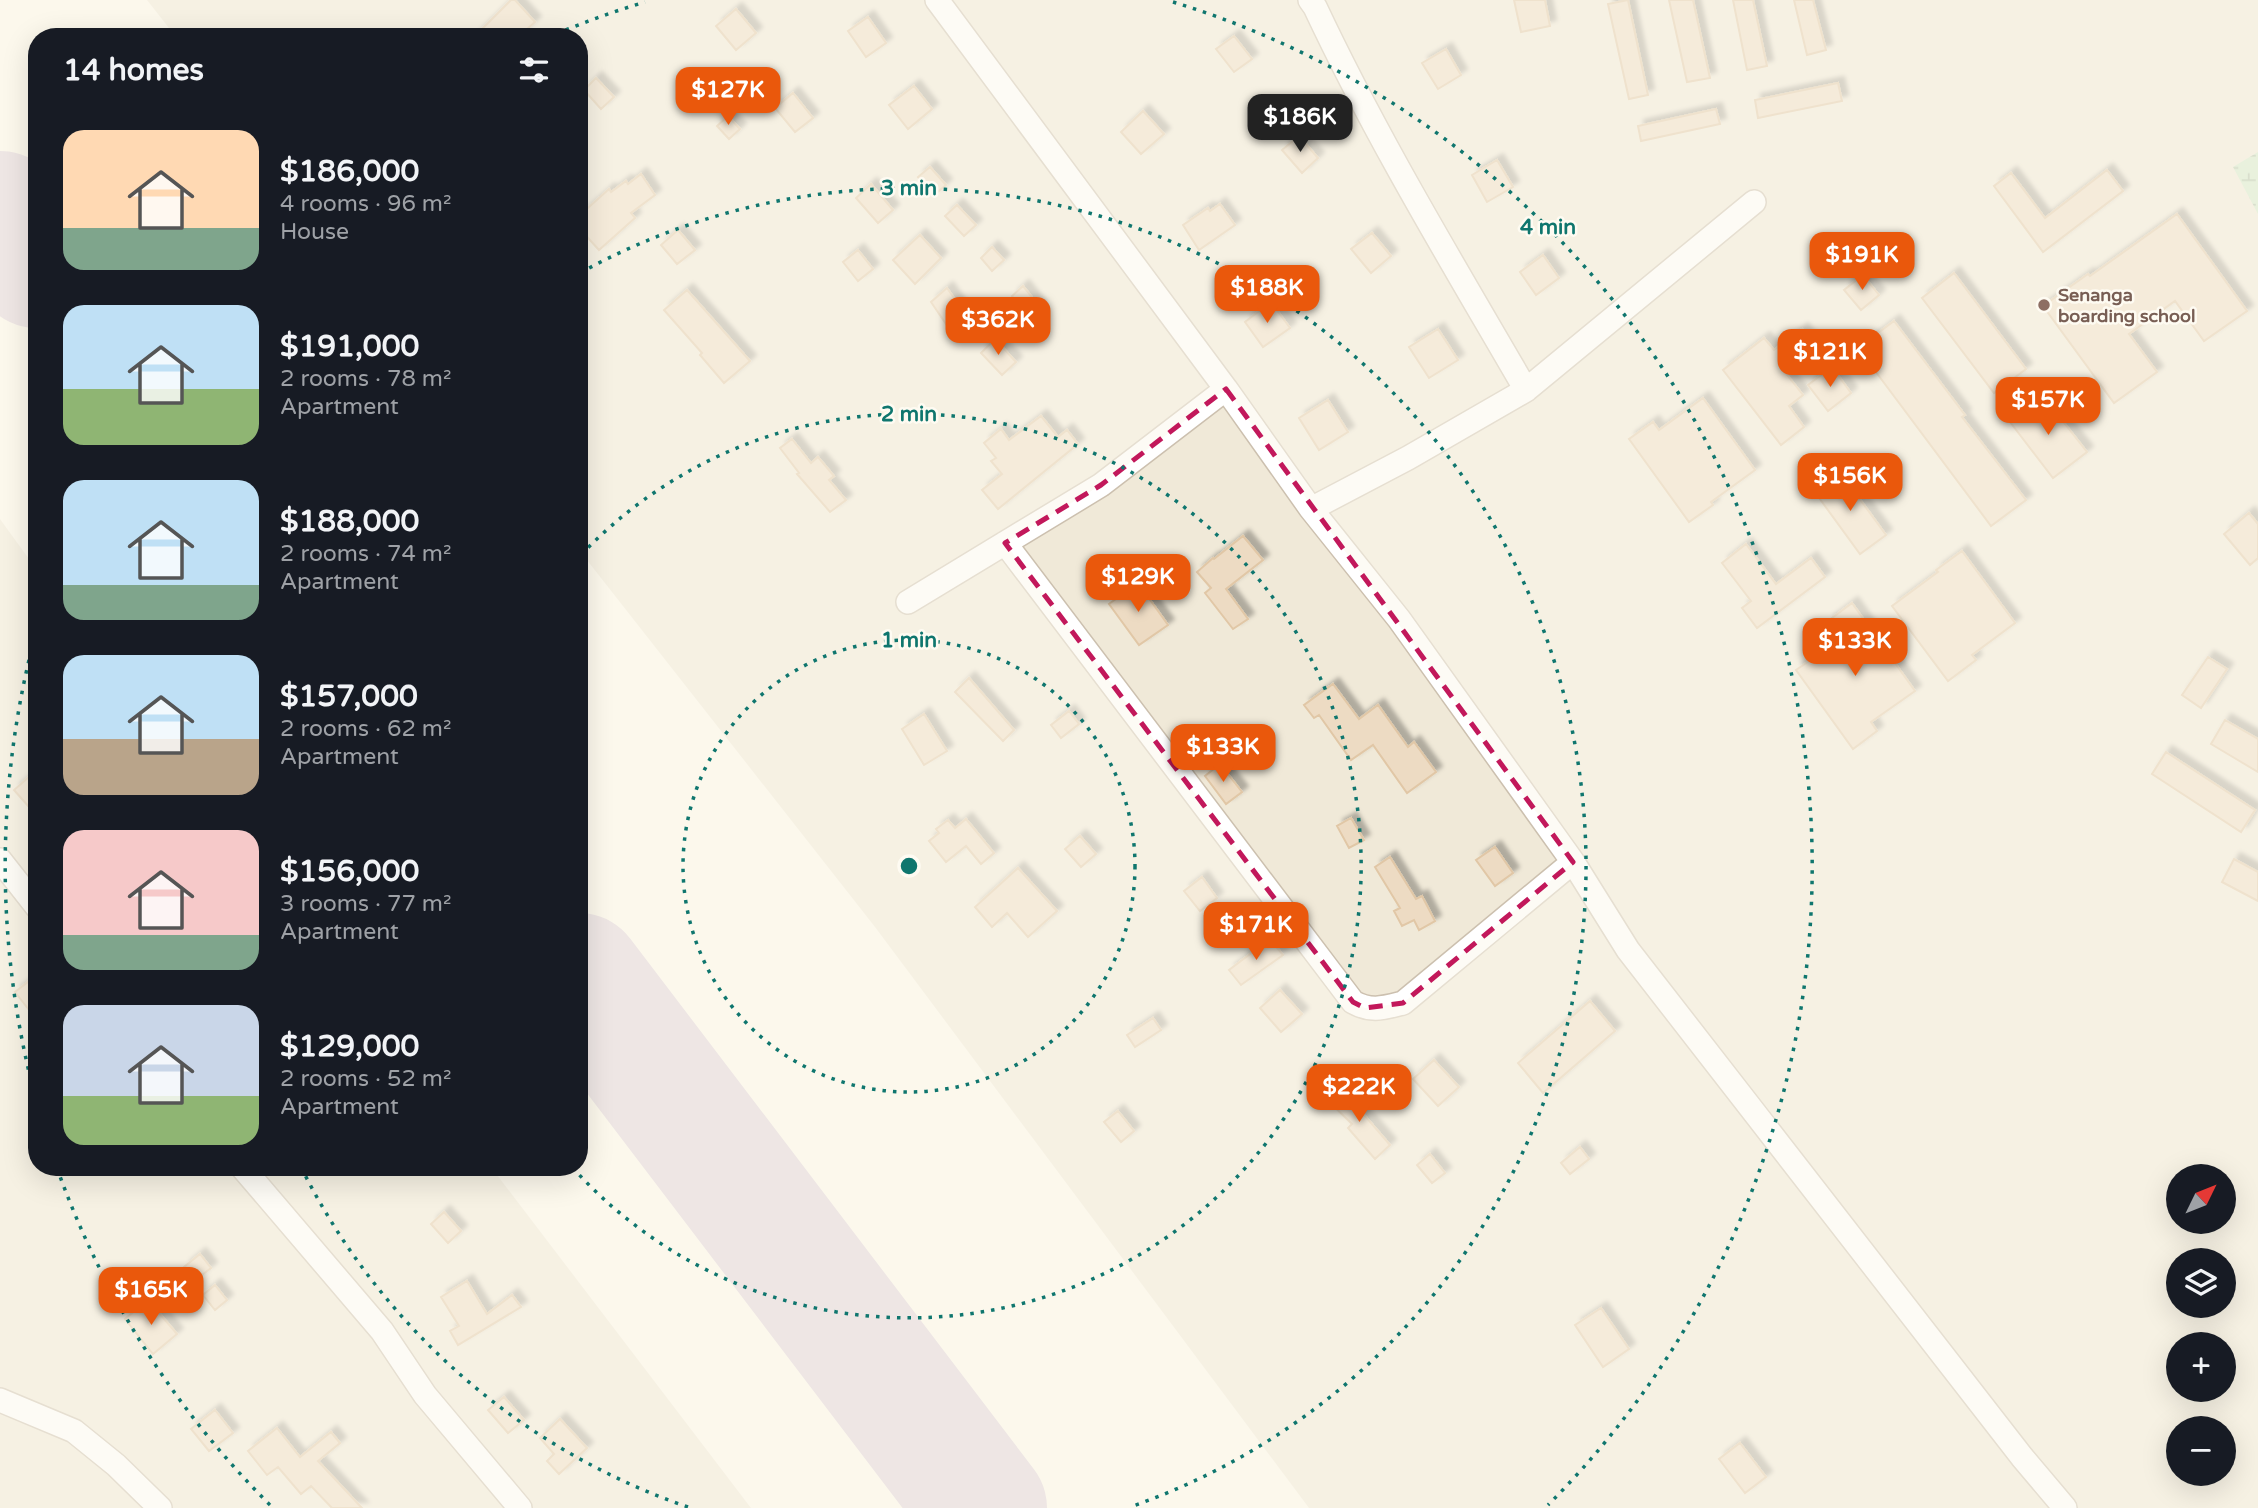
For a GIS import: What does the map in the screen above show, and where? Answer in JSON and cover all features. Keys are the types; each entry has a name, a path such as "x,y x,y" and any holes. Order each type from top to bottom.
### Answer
{"street":[{"path":"937,0 1226,389 1311,509 1399,619 1573,862 1628,950 2022,1457 2065,1508"},
{"path":"1310,0 1349,80 1526,390"},
{"path":"1311,509 1408,458 1526,390 1754,202"},
{"path":"908,603 1101,485 1226,389"},
{"path":"1005,543 1353,1002 1365,1008 1385,1008 1403,1003 1573,862"},
{"path":"0,860 28,896"},
{"path":"250,1176 382,1331 425,1395 520,1508"},
{"path":"0,1400 74,1431 116,1465 160,1508"}],"highlighted area":[{"path":"1226,389 1573,862 1403,1003 1365,1008 1353,1002 1005,543 1101,485"}],"shaded area":[{"path":"147,0 2258,0 2258,1508 1309,1508 875,927 588,561 588,28 169,28"},
{"path":"0,519 28,558 28,1176 498,1176 751,1508 0,1508"}],"green space":[{"path":"2258,152 2258,214 2233,167"}],"building":[{"path":"511,0 515,0 535,22 528,28 483,28"},
{"path":"1514,0 1545,0 1550,26 1521,32"},
{"path":"1628,0 1648,95 1629,99 1608,4"},
{"path":"1669,0 1693,0 1710,78 1687,82"},
{"path":"1733,0 1753,0 1767,66 1747,70"},
{"path":"1794,0 1813,0 1826,50 1807,55"},
{"path":"736,9 756,33 736,50 716,26"},
{"path":"868,17 886,43 866,57 848,31"},
{"path":"1234,36 1252,59 1234,72 1216,49"},
{"path":"1446,49 1461,75 1438,89 1422,63"},
{"path":"596,78 614,97 601,109 588,94 588,86"},
{"path":"1838,83 1842,101 1758,118 1755,100"},
{"path":"914,86 932,109 908,129 889,105"},
{"path":"793,93 813,118 795,132 775,108"},
{"path":"1716,109 1720,124 1641,141 1638,126"},
{"path":"1143,111 1164,134 1141,154 1121,132"},
{"path":"728,116 740,129 729,139 717,126"},
{"path":"1299,136 1318,158 1302,173 1282,150"},
{"path":"1497,160 1513,187 1487,202 1472,175"},
{"path":"930,167 946,185 934,195 918,177"},
{"path":"2107,170 2123,191 2043,252 1994,186 2011,173 2045,218"},
{"path":"641,174 655,195 631,213 635,218 599,250 588,238 588,208 609,189 611,192 626,181 628,184"},
{"path":"871,184 893,210 878,223 856,198"},
{"path":"1220,204 1235,225 1199,250 1183,225 1208,208 1210,211"},
{"path":"957,205 976,225 964,236 945,216"},
{"path":"2177,214 2247,311 2204,341 2175,301 2129,334 2157,372 2114,403 2043,306"},
{"path":"678,230 695,250 677,264 661,245"},
{"path":"1372,233 1391,256 1371,273 1351,249"},
{"path":"920,235 941,258 915,284 893,260"},
{"path":"992,247 1004,260 992,271 981,258"},
{"path":"858,250 873,269 858,281 843,262"},
{"path":"1543,255 1559,278 1536,295 1520,272"},
{"path":"1954,273 2026,369 1994,393 1922,298"},
{"path":"1863,275 1879,295 1861,310 1844,290"},
{"path":"1023,286 1040,307 1028,317 1012,296"},
{"path":"947,288 964,312 946,324 931,302"},
{"path":"687,290 750,361 724,383 664,310"},
{"path":"1271,302 1290,328 1263,347 1245,322"},
{"path":"1894,321 1965,415 1962,417 2026,500 1991,526 1858,348"},
{"path":"1438,329 1458,360 1429,378 1409,347"},
{"path":"1802,329 1816,346 1784,371 1803,395 1789,406 1804,427 1781,445 1723,370 1764,338 1774,350"},
{"path":"995,339 1016,362 1002,375 981,353"},
{"path":"1832,367 1851,393 1828,411 1808,385"},
{"path":"2043,396 2087,452 2053,478 2010,422"},
{"path":"1703,398 1755,470 1689,522 1629,439 1653,422 1659,430"},
{"path":"1328,400 1348,432 1319,450 1299,418"},
{"path":"1041,416 1058,437 1067,430 1078,444 998,509 982,490 1002,474 991,461 996,458 984,443 1001,429 1009,440"},
{"path":"792,439 811,463 818,457 834,476 829,480 846,500 830,512 797,474 799,473 780,448"},
{"path":"1840,472 1886,535 1860,554 1814,491"},
{"path":"2249,513 2258,524 2258,558 2250,565 2224,534"},
{"path":"1243,536 1263,560 1226,589 1248,619 1233,629 1205,593 1211,588 1197,572"},
{"path":"1746,544 1776,584 1811,558 1825,577 1757,628 1742,608 1751,601 1722,563"},
{"path":"1962,551 2015,623 1972,655 1976,660 1948,681 1892,606"},
{"path":"1138,583 1168,625 1139,645 1109,604"},
{"path":"1852,603 1915,691 1871,722 1877,731 1853,749 1796,670 1841,639 1828,621"},
{"path":"2208,657 2227,669 2201,708 2182,695"},
{"path":"969,678 1014,730 1003,741 955,692"},
{"path":"1333,684 1359,719 1378,705 1408,747 1414,742 1436,772 1407,793 1373,745 1351,760 1319,715 1314,718 1304,705"},
{"path":"1069,711 1079,724 1061,738 1051,725"},
{"path":"924,714 947,751 924,765 902,729"},
{"path":"2225,720 2258,739 2258,772 2211,744"},
{"path":"2166,752 2255,810 2241,832 2152,774"},
{"path":"1220,764 1242,792 1226,804 1205,776"},
{"path":"28,778 28,806 14,790"},
{"path":"1351,818 1364,840 1349,848 1337,826"},
{"path":"966,819 994,853 981,864 966,846 946,862 929,841 939,833 936,829 948,820 955,828"},
{"path":"1080,836 1096,854 1081,867 1065,849"},
{"path":"1495,847 1513,873 1495,886 1476,860"},
{"path":"1390,857 1416,899 1422,896 1435,921 1419,930 1414,920 1402,926 1394,911 1400,908 1375,867"},
{"path":"2234,859 2258,872 2258,901 2222,882"},
{"path":"1018,868 1057,911 1028,937 1007,913 992,927 975,907"},
{"path":"1202,877 1217,898 1200,911 1184,891"},
{"path":"1270,939 1283,955 1241,985 1229,970"},
{"path":"28,982 28,1009 15,992"},
{"path":"1280,990 1302,1014 1281,1032 1260,1008"},
{"path":"1590,1001 1615,1031 1543,1093 1518,1063"},
{"path":"1153,1018 1161,1030 1135,1047 1127,1035"},
{"path":"1434,1060 1459,1087 1438,1106 1413,1079"},
{"path":"1333,1087 1366,1117 1390,1145 1375,1159 1348,1128 1352,1124 1324,1097"},
{"path":"1118,1111 1134,1131 1121,1142 1104,1122"},
{"path":"1580,1147 1589,1159 1570,1174 1561,1163"},
{"path":"1430,1154 1445,1173 1432,1183 1417,1165"},
{"path":"444,1212 461,1231 448,1243 431,1224"},
{"path":"200,1254 211,1268 194,1281 184,1267"},
{"path":"467,1281 487,1314 512,1295 521,1307 458,1345 450,1331 459,1326 441,1297"},
{"path":"215,1285 227,1300 215,1310 203,1295"},
{"path":"148,1300 177,1334 153,1354 125,1319"},
{"path":"1601,1308 1629,1349 1603,1367 1575,1325"},
{"path":"504,1397 524,1420 508,1433 488,1410"},
{"path":"215,1410 233,1433 209,1451 191,1429"},
{"path":"560,1419 587,1448 559,1474 547,1461 554,1454 540,1438"},
{"path":"277,1428 300,1457 331,1432 340,1443 318,1461 362,1508 332,1508 311,1486 301,1494 278,1467 267,1475 248,1451"},
{"path":"1740,1443 1766,1477 1745,1493 1719,1459"}],"runway":[{"path":"0,215 28,252"},
{"path":"588,989 983,1508"}],"place":[{"name":"Senanga boarding school","path":"2044,305"}]}
